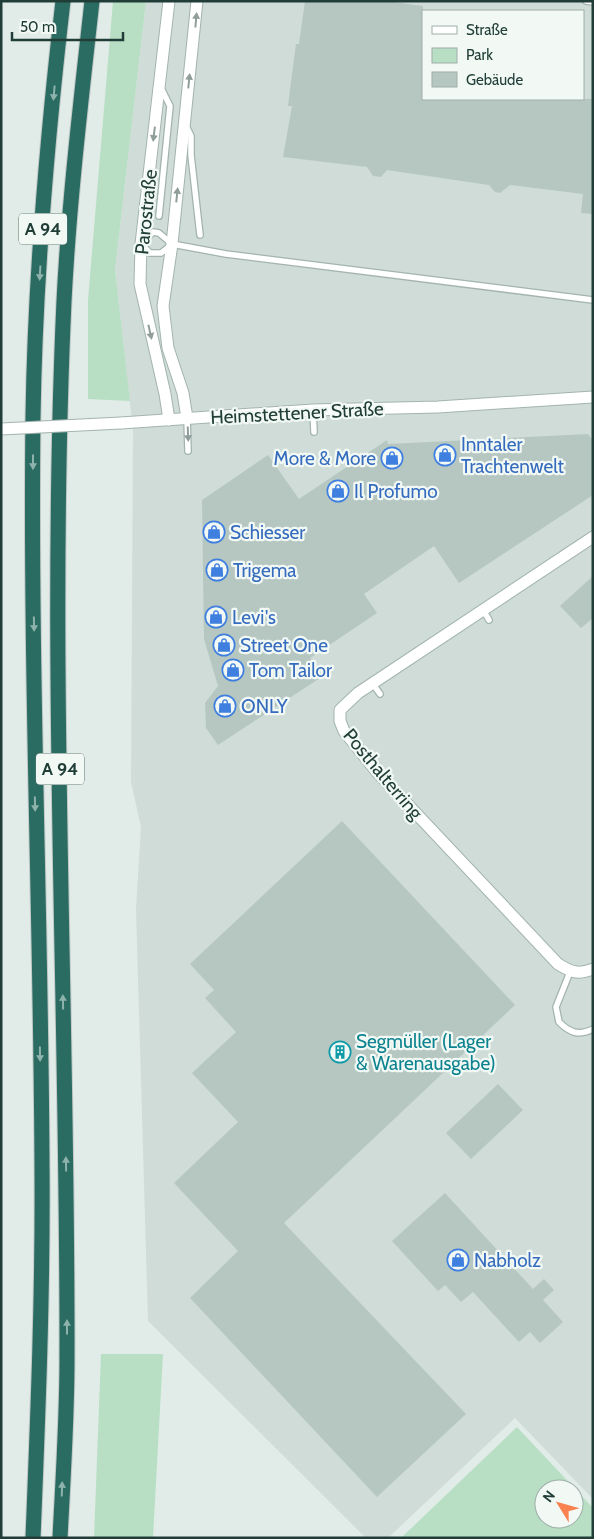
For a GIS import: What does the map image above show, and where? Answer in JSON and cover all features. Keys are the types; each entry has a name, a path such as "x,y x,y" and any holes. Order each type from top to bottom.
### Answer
{"highway":[{"name":"A 94","path":"32,1538 40,1362 42,1167 35,800 34,413 47,168 63,1"},
{"name":"A 94","path":"60,1538 67,1364 58,557 64,300 72,183 92,1"}],"street":[{"name":"Parostraße","path":"169,1 141,244 140,284 165,394 169,420"},
{"name":"Parostraße","path":"187,418 184,392 168,348 164,328 163,306 172,244 197,1"},
{"name":"Heimstettener Straße","path":"1,429 314,410 438,407 593,397"},
{"name":"Posthalterring","path":"570,972 558,964 413,811 344,732 340,721 340,710 358,693 486,615 593,537"},
{"path":"570,972 580,974 593,969"}],"lane":[{"path":"586,1 593,2"},
{"path":"159,216 170,106 160,86"},
{"path":"185,123 191,136 191,155 200,235"},
{"path":"172,244 161,253 148,251 141,244 153,232 159,233 172,244 186,247 593,300"},
{"path":"314,410 314,432"},
{"path":"187,418 188,451"},
{"path":"373,684 380,694"},
{"path":"570,972 556,1007 559,1022 572,1032 584,1033 593,1029"}],"shaded area":[{"path":"146,1 593,1 593,1499 584,1490 584,1479 574,1479 515,1418 388,1538 366,1538 148,1321 136,909 141,827 131,782 133,430 115,270"}],"green space":[{"path":"113,1 146,1 115,270 130,401 88,399 88,300"},
{"path":"101,1354 163,1354 153,1538 94,1538"},
{"path":"517,1427 566,1479 534,1479 534,1529 584,1529 584,1498 593,1508 593,1538 401,1538"}],"building":[{"path":"305,1 386,1 423,6 422,100 593,99 593,214 581,213 583,194 510,185 500,193 495,192 489,185 387,170 381,177 373,176 367,167 283,157 292,106 288,106 296,44 299,44"},
{"path":"588,434 593,441 593,495 459,583 434,546 364,594 377,613 310,658 323,676 218,745 206,728 205,703 218,686 204,639 202,500 268,455 299,499 387,440 388,444"},
{"path":"593,576 593,618 581,628 560,606"},
{"name":"Segmüller (Lager & Warenausgabe)","path":"342,821 515,1005 284,1223 466,1414 377,1497 190,1298 238,1251 174,1183 238,1122 192,1073 236,1032 205,998 214,990 190,964"},
{"path":"498,1084 523,1110 471,1159 446,1133"},
{"name":"Nabholz","path":"445,1193 533,1289 544,1279 554,1290 543,1300 563,1322 540,1343 530,1332 519,1342 473,1292 461,1302 445,1285 438,1291 392,1241"}],"place":[{"name":"Inntaler Trachtenwelt","path":"445,455"},
{"name":"More & More","path":"392,458"},
{"name":"Il Profumo","path":"338,491"},
{"name":"Schiesser","path":"214,532"},
{"name":"Trigema","path":"217,570"},
{"name":"Levi's","path":"216,617"},
{"name":"Street One","path":"224,645"},
{"name":"Tom Tailor","path":"233,670"},
{"name":"ONLY","path":"225,706"},
{"name":"Segmüller (Lager & Warenausgabe)","path":"340,1052"},
{"name":"Nabholz","path":"458,1260"}]}
